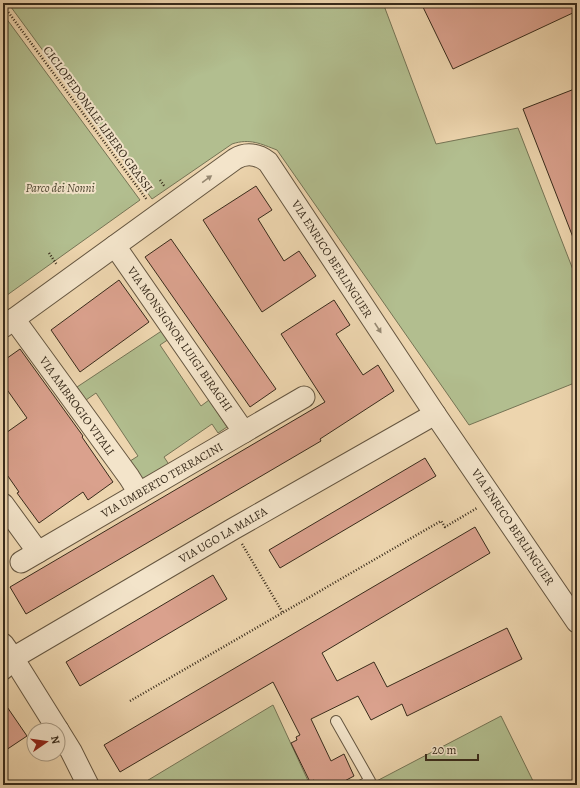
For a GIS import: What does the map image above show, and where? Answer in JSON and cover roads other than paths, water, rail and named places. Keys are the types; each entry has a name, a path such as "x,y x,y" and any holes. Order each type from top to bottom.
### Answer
{"street":[{"name":"VIA ENRICO BERLINGUER","path":"9,323 238,157 247,154 263,158 268,162 435,414 577,622"},
{"name":"VIA MONSIGNOR LUIGI BIRAGHI","path":"115,246 244,432"},
{"name":"VIA AMBROGIO VITALI","path":"9,323 129,477 139,493"},
{"name":"VIA UMBERTO TERRACINI","path":"3,504 29,557 304,398"},
{"name":"VIA UGO LA MALFA","path":"6,657 435,414"},
{"path":"6,657 52,722"},
{"path":"66,744 88,785"}],"lane":[{"path":"336,721 370,781 362,785"}],"park label":[{"name":"Parco dei Nonni","path":"60,188"}]}
